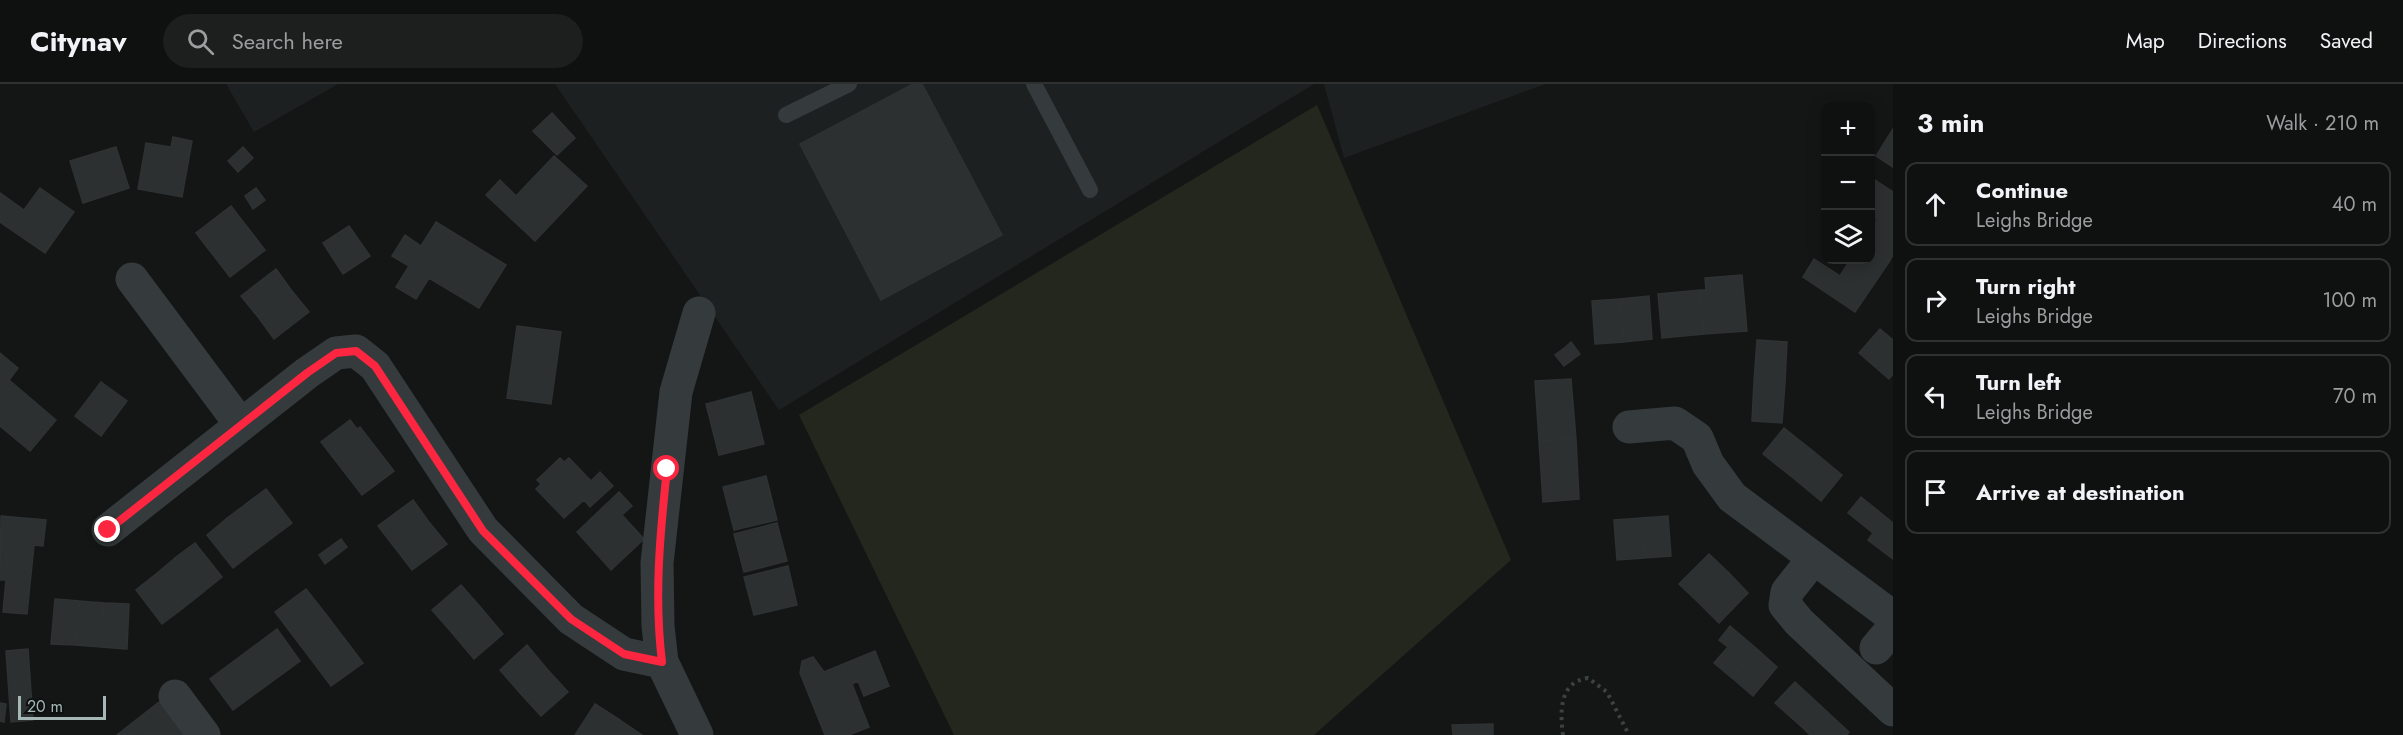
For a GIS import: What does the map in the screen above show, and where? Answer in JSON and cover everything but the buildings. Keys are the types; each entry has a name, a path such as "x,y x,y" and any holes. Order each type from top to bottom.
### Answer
{"street":[{"path":"132,279 241,425"},
{"path":"697,735 662,662 658,626 660,539 676,392 699,313"},
{"path":"108,530 336,353 356,351 375,366 483,531 571,619 624,654 662,662"},
{"path":"1629,427 1675,423 1697,438 1708,464 1732,497 1893,617"},
{"path":"1814,558 1787,592 1785,605 1799,622 1893,710"},
{"path":"175,696 204,735"}],"lane":[{"path":"786,116 849,84"},
{"path":"1034,84 1090,190"}],"path":[{"path":"1563,735 1561,718 1564,697 1570,684 1577,679 1588,678 1607,692 1629,735"}],"shaded area":[{"path":"226,84 338,84 254,132"},
{"path":"555,84 1314,84 779,410"},
{"path":"1324,84 1545,84 1344,158"},
{"path":"1317,105 1511,560 1314,735 954,735 799,415"}],"route":[{"path":"108,530 307,373 336,353 356,351 375,366 483,531 571,619 624,654 662,662 658,626 657,562 667,469"}]}
